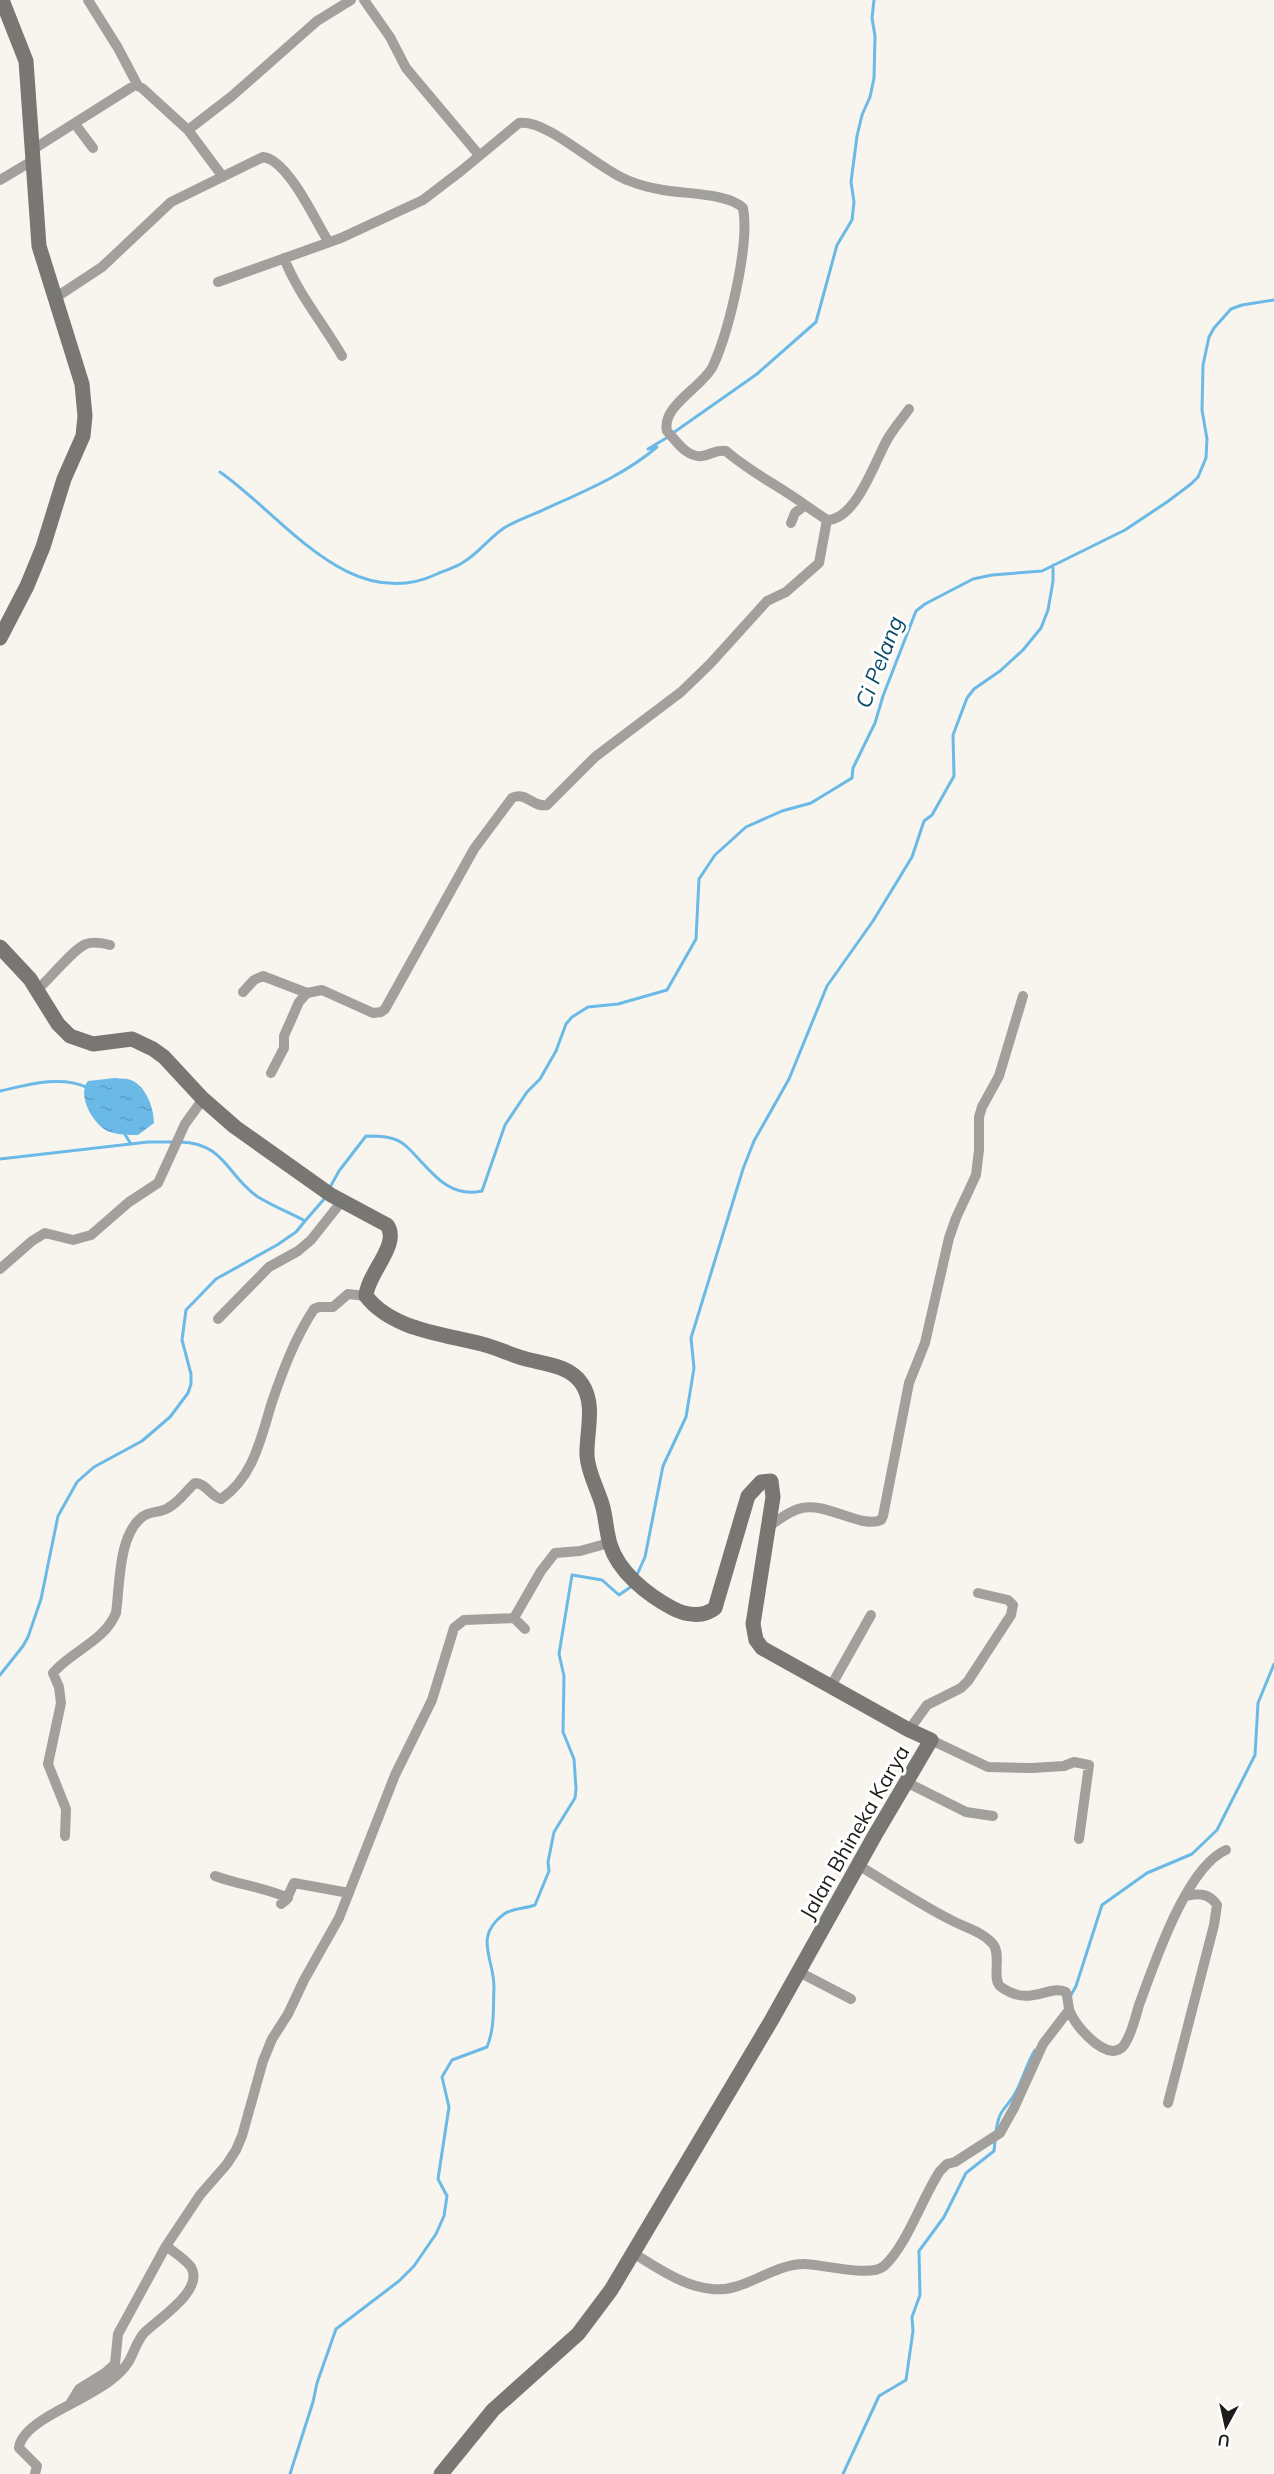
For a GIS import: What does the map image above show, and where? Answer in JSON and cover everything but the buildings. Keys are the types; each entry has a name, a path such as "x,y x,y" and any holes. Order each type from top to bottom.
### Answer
{"street":[{"path":"0,638 27,586 43,547 64,479 79,447 84,429 85,401 82,384 39,246 26,61 2,0"},
{"path":"88,0 118,48 138,86 188,130 223,177"},
{"path":"364,0 390,37 406,68 479,156"},
{"path":"188,130 342,2"},
{"path":"0,180 75,124 131,87 138,86"},
{"path":"218,282 348,234 423,200 515,126 527,123 543,127 596,164 628,181 656,189 715,197 738,203 743,208 742,253 726,328 713,365 695,388 673,408 666,422 667,431 682,448 700,456 715,451 726,451 747,469 784,490 827,520 840,517 868,481 886,441 909,409"},
{"path":"75,124 93,148"},
{"path":"55,298 102,267 171,202 262,157 275,161 293,183 328,241"},
{"path":"284,258 299,291 342,356"},
{"path":"791,523 795,513 805,505"},
{"path":"243,992 254,980 263,976 307,993 322,990 373,1013 384,1011 474,849 512,798 523,796 541,806 547,806 595,757 681,692 711,664 767,602 786,592 819,563 827,520"},
{"path":"37,990 80,947 92,942 110,945"},
{"path":"0,947 37,990 54,1018 70,1036 81,1042 93,1044 126,1039 138,1041 164,1057 203,1099 249,1138 342,1201 387,1225 391,1233 387,1250 370,1281 366,1296 348,1294 333,1307 314,1309 294,1344 257,1452 244,1474 225,1495 218,1499 201,1484 195,1483 174,1505 143,1517 129,1533 124,1547 116,1613 112,1621 90,1643 53,1673 59,1687 61,1703 48,1764 66,1809 65,1836"},
{"path":"271,1073 284,1048 284,1036 299,1002 307,993"},
{"path":"769,1526 801,1508 814,1507 830,1510 874,1523 881,1520 883,1516 909,1383 925,1343 949,1238 976,1175 979,1117 999,1076 1023,996"},
{"path":"0,1269 32,1241 45,1233 73,1240 91,1235 129,1202 158,1183 185,1124 203,1099"},
{"path":"218,1319 269,1267 298,1251 311,1240 342,1201"},
{"name":"Jalan Bhineka Karya","path":"366,1296 383,1312 404,1323 428,1332 483,1344 560,1368 579,1380 586,1394 590,1416 587,1459 605,1514 609,1543 625,1570 651,1595 676,1610 699,1615 711,1611 717,1604 748,1496 764,1480 771,1481 774,1488 753,1624 756,1640 762,1648 931,1740 799,1972 611,2290 586,2324 493,2410 441,2474"},
{"path":"514,1618 541,1571 555,1553 580,1551 609,1543"},
{"path":"909,1730 923,1708 961,1688 968,1681 1011,1615 1013,1605 1008,1600 978,1593"},
{"path":"831,1686 871,1615"},
{"path":"70,2404 79,2389 115,2364 118,2334 166,2246 200,2195 236,2150 272,2038 288,2014 315,1959 332,1933 395,1775 432,1700 454,1628 464,1620 514,1618 525,1629"},
{"path":"931,1740 988,1767 1032,1768 1064,1766 1074,1762 1089,1765 1079,1839"},
{"path":"906,1782 966,1812 993,1816"},
{"path":"858,1865 951,1921 974,1930 994,1945 997,1964 996,1982 999,1986 1025,1997 1062,1990 1068,1996 1069,2010 1101,2048 1108,2051 1120,2049 1127,2038 1149,1979 1185,1896 1200,1871 1216,1855 1226,1850"},
{"path":"215,1876 269,1890 284,1901 294,1883 349,1893"},
{"path":"1168,2103 1179,2069 1217,1905 1213,1899 1205,1895 1196,1893 1185,1896"},
{"path":"799,1972 851,1999"},
{"path":"633,2253 685,2281 714,2290 740,2285 799,2264 855,2270 879,2269 886,2265 901,2242 946,2164 955,2162 1000,2133 1043,2044 1069,2010"},
{"path":"35,2474 37,2466 23,2453 19,2444 37,2424 121,2372 142,2336 181,2301 189,2290 194,2277 192,2269 166,2246"}],"water":[{"path":"129,1079 136,1083 145,1092 151,1104 154,1123 138,1135 117,1134 104,1129 88,1110 84,1094 88,1081"}],"waterway":[{"path":"673,433 757,374 816,322 837,245 852,220 854,202 851,182 857,136 874,78 875,36 872,18 874,0"},
{"name":"Ci Pelang","path":"329,1189 339,1171 366,1136 371,1136 387,1137 402,1143 430,1172 448,1186 469,1192 482,1191 505,1125 527,1092 540,1079 556,1051 566,1024 572,1017 588,1007 618,1004 667,990 696,939 699,879 715,855 746,827 782,811 811,803 852,778 853,768 875,723 916,611 973,579 1042,571 1125,530 1191,484 1198,477 1206,458 1207,439 1202,410 1203,365 1209,337 1231,309 1274,300"},
{"path":"220,472 319,555 347,571 375,582 405,583 459,565 504,528 616,475 657,447 648,449 668,437"},
{"path":"636,1577 645,1557 663,1466 686,1417 694,1368 691,1338 743,1169 754,1141 789,1079 827,986 873,921 912,857 924,821 932,815 954,776 953,735 967,698 974,689 1000,671 1023,650 1041,628 1048,610 1053,565"},
{"path":"0,1091 54,1081 76,1083 86,1087"},
{"path":"124,1133 131,1144"},
{"path":"0,1159 148,1142 173,1142"},
{"path":"180,1142 207,1148 216,1154 258,1197 305,1221 325,1198"},
{"path":"0,1675 28,1637 41,1599 58,1516 77,1482 94,1467 142,1441 170,1417 188,1393 191,1374 182,1340 186,1310 216,1279 277,1245 296,1232 305,1221"},
{"path":"290,2474 336,2329 399,2281 414,2266 436,2234 444,2216 447,2196 438,2179 449,2107 442,2077 452,2060 487,2047 492,2025 494,1987 487,1948 489,1931 507,1912 535,1905 549,1871 548,1862 554,1832 575,1798 574,1759 563,1732 564,1676 559,1654 572,1575 602,1580 619,1595 632,1586"},
{"path":"1070,1997 1076,1986 1102,1905 1147,1873 1192,1854 1217,1830 1255,1755 1258,1703 1274,1664"},
{"path":"996,2132 999,2117 1014,2096 1035,2050"},
{"path":"843,2474 879,2396 906,2380 913,2331 912,2317 920,2295 919,2251 944,2217 966,2173 994,2151 995,2141"}]}
